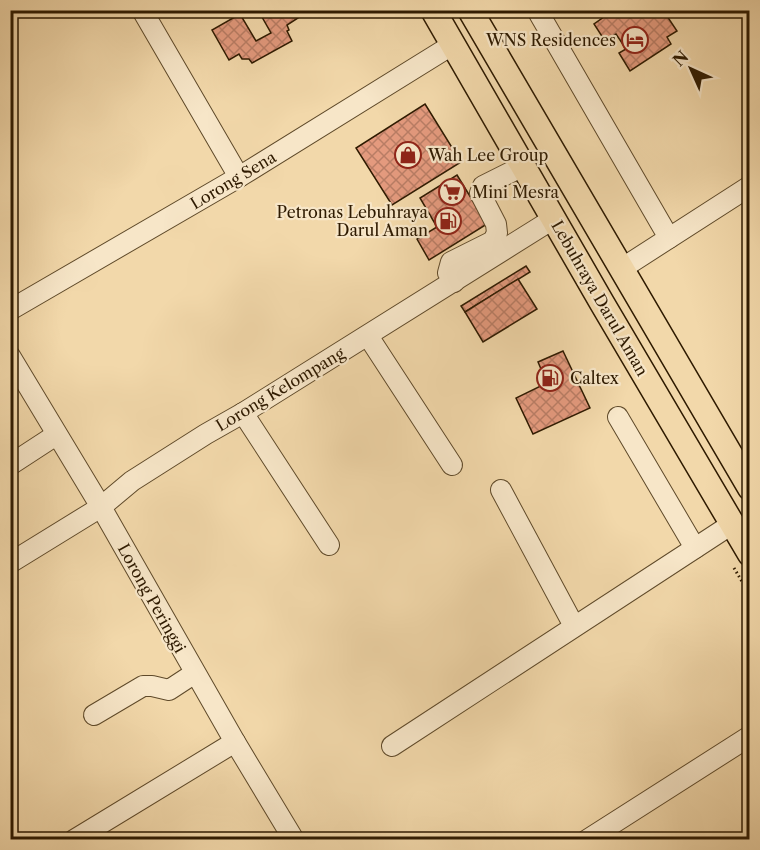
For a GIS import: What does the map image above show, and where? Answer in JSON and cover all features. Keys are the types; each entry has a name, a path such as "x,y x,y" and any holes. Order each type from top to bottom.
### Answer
{"main road":[{"name":"Lebuhraya Darul Aman","path":"433,10 750,554"},
{"name":"Lebuhraya Darul Aman","path":"470,10 750,488"}],"street":[{"path":"142,10 239,177"},
{"path":"537,10 669,238"},
{"name":"Lorong Sena","path":"10,310 239,177 452,45"},
{"path":"454,282 448,273 451,262 493,241 497,233 496,225 480,193 483,186 523,166"},
{"path":"621,269 750,186"},
{"name":"Lorong Kelompang","path":"10,563 101,507 132,481 206,434 554,219"},
{"path":"368,336 452,465"},
{"name":"Lorong Peringgi","path":"10,356 101,507 195,673 294,840"},
{"path":"243,413 329,545"},
{"path":"618,417 694,548"},
{"path":"10,465 56,435"},
{"path":"501,490 574,626"},
{"path":"392,746 732,524"},
{"path":"94,716 143,686 169,690 195,673"},
{"path":"587,840 750,736"},
{"path":"74,840 235,742"}],"building":[{"path":"258,10 294,10 298,18 287,25 292,41 252,63 249,59 242,59 239,54 229,60 212,30 240,14 256,41 271,33"},
{"path":"614,10 663,10 677,31 667,37 671,44 630,71 619,53 626,49 616,34 605,41 594,24"},
{"name":"Wah Lee Group","path":"425,104 461,162 392,205 356,148"},
{"path":"457,175 487,224 429,260 417,239 437,227 420,198"},
{"path":"526,266 530,272 465,312 461,306"},
{"path":"518,279 537,309 483,342 465,312"},
{"path":"563,351 590,408 533,434 516,398 547,383 538,362"}],"place":[{"name":"WNS Residences","path":"635,40"},
{"name":"Wah Lee Group","path":"408,155"},
{"name":"Mini Mesra","path":"452,192"},
{"name":"Petronas Lebuhraya Darul Aman","path":"448,221"},
{"name":"Caltex","path":"550,378"}]}
